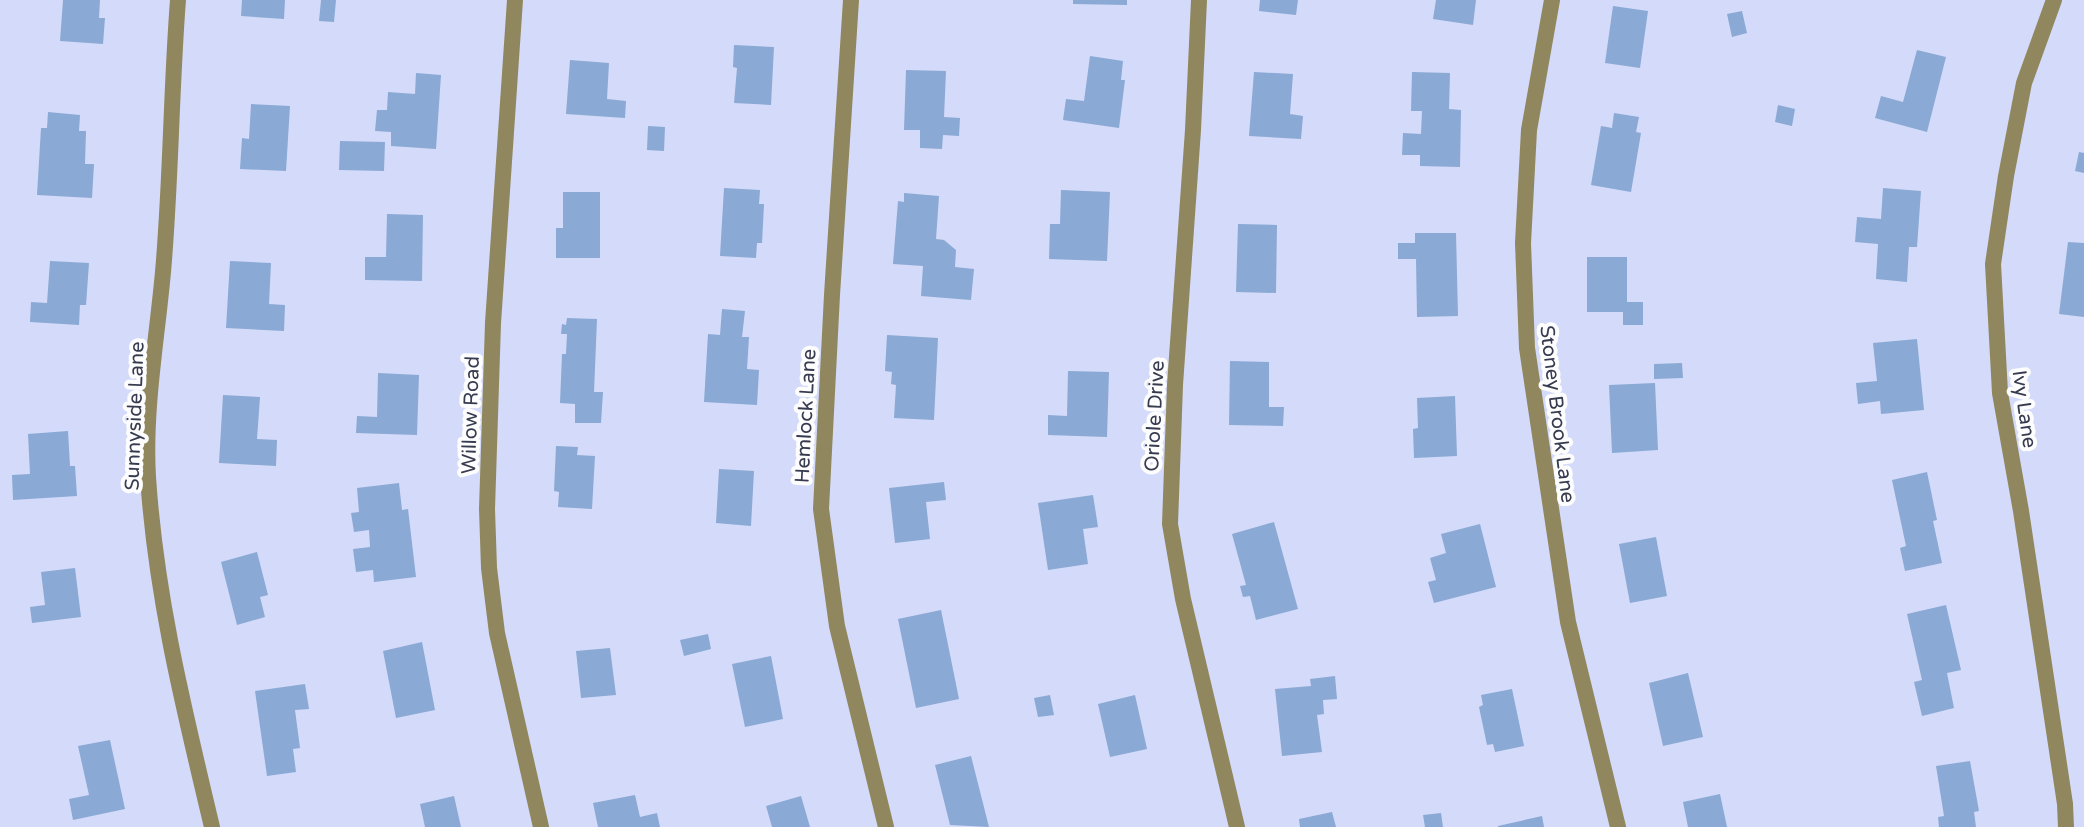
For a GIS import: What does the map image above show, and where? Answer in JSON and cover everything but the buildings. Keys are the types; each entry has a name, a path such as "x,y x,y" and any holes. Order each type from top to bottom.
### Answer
{"street":[{"name":"Sunnyside Lane","path":"178,0 168,205 150,407 148,472 154,551 172,660 212,827"},
{"name":"Willow Road","path":"515,0 493,323 487,509 489,568 497,633 541,827"},
{"name":"Hemlock Lane","path":"851,0 821,509 837,626 886,827"},
{"name":"Oriole Drive","path":"1199,0 1175,385 1170,524 1183,599 1237,827"},
{"name":"Stoney Brook Lane","path":"1552,0 1529,130 1523,243 1527,348 1568,622 1618,827"},
{"name":"Ivy Lane","path":"2054,0 2024,83 1993,264 2000,393 2021,511 2066,827"},
{"path":"2065,803 2084,807"}]}
